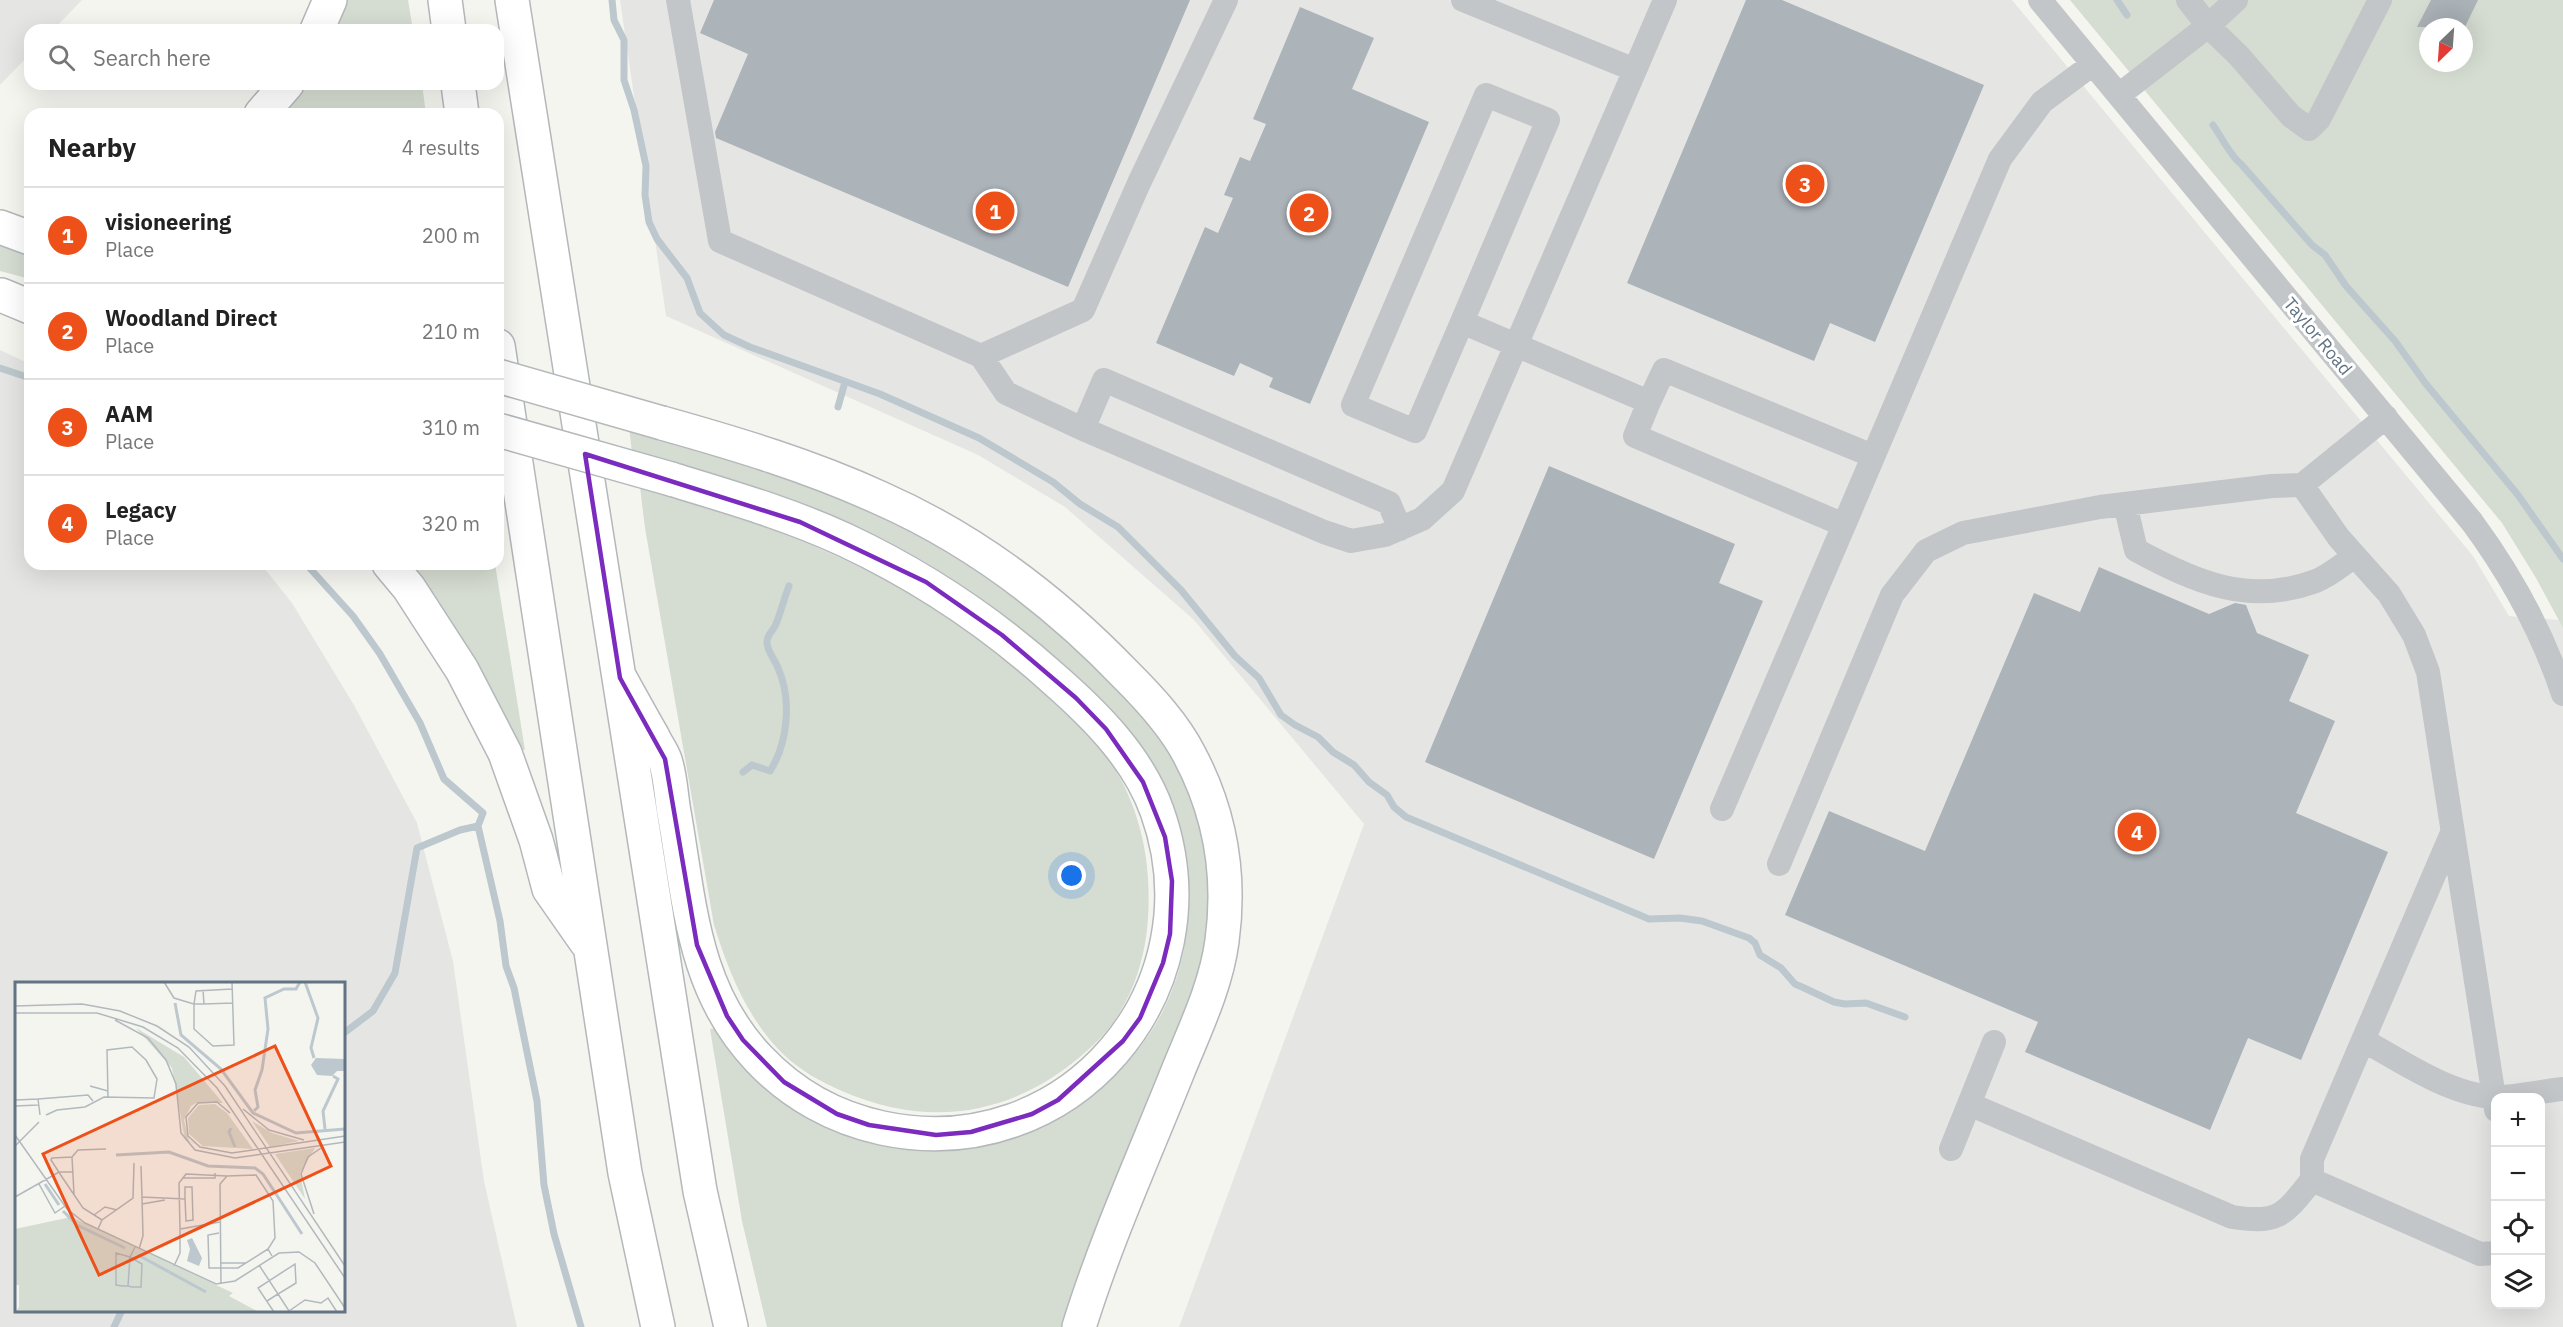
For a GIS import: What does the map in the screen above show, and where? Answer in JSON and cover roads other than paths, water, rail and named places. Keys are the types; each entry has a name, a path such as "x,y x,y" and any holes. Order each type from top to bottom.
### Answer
{"highway":[{"path":"320,24 330,0"},
{"path":"445,0 448,24"},
{"path":"512,0 700,1191 731,1327"},
{"path":"266,108 282,90"},
{"path":"459,90 461,108"},
{"path":"0,213 24,213"},
{"path":"0,227 24,236"},
{"path":"504,378 789,460 835,478 929,522 973,549 1048,602 1117,665 1169,723 1193,762 1214,813 1222,842 1225,906 1222,943 1205,1002 1101,1265 1079,1327"},
{"path":"504,385 625,1173 658,1327"},
{"path":"504,432 752,504 844,539 926,582 974,615 1039,665 1106,729 1143,782 1156,809 1165,837 1172,881 1170,934 1152,992 1140,1018 1104,1064 1058,1100 1032,1114 981,1130 936,1135 903,1133 837,1114 810,1101 784,1082 743,1040 711,988 697,945 664,759 620,678"},
{"path":"394,570 462,669 505,753 536,840 549,889 591,951"}],"street":[{"path":"678,0 720,241 981,356 1006,393 1083,429 1324,532 1351,541 1385,535 1422,519 1453,491 1665,0"},
{"path":"981,356 1083,310 1139,183 1226,0"},
{"path":"1463,0 1635,70"},
{"name":"Taylor Road","path":"2040,0 2472,522 2500,561 2537,628 2563,694"},
{"path":"2188,0 2208,27 2239,56 2291,116 2309,129 2319,119 2380,0"},
{"path":"2119,95 2208,27 2236,0"},
{"path":"1722,809 2000,159 2042,102 2093,64"},
{"path":"1486,94 1548,120 1462,322 1415,431 1353,405 1486,94"},
{"path":"1462,322 1649,402"},
{"path":"1844,525 1635,436 1649,402 1664,370 1873,456"},
{"path":"1083,429 1104,380 1389,503 1400,529"},
{"path":"1779,864 1892,595 1926,551 1963,533 2125,504 2302,484 2385,417"},
{"path":"2302,484 2339,538 2389,594 2414,635 2428,672 2493,1093"},
{"path":"2125,504 2136,550 2164,565 2220,588 2267,593 2317,581 2355,556"},
{"path":"1969,1104 2232,1217 2258,1221 2277,1217 2292,1205 2312,1180 2313,1159 2452,833"},
{"path":"2363,1040 2423,1074 2491,1101"},
{"path":"1950,1149 1994,1042"},
{"path":"2544,1093 2563,1089"},
{"path":"2312,1180 2480,1254 2491,1253"}],"waterway":[{"path":"612,0 614,20 624,40 624,80 634,110 646,166 645,195 649,222 657,239 687,278 700,313 724,335 750,347 880,394 979,438 1053,482 1080,504 1118,527 1181,590 1235,656 1259,678 1281,715 1318,737 1333,752 1354,765 1369,782 1387,795 1394,807 1406,817 1649,919 1680,918 1702,921 1749,938 1755,943 1760,955 1781,968 1795,984 1834,1002 1866,1003 1905,1017"},
{"path":"2117,0 2127,15"},
{"path":"2213,125 2234,156 2312,245 2325,255 2346,286 2395,341 2426,384 2518,495 2563,559"},
{"path":"0,368 24,376"},
{"path":"838,407 845,382"},
{"path":"311,570 353,616 380,654 420,723 444,779 483,813 478,826 500,921 506,966 514,988 537,1101 544,1185 554,1234 581,1327"},
{"path":"743,772 752,765 770,771 781,747 786,721 785,693 767,642 777,622 789,586"},
{"path":"345,1032 373,1011 395,973 417,848 460,830 478,826"},
{"path":"114,1327 121,1312"}],"place":[{"name":"AAM","path":"1805,184"},
{"name":"visioneering","path":"995,211"},
{"name":"Woodland Direct","path":"1309,213"},
{"name":"Legacy","path":"2137,832"}]}
